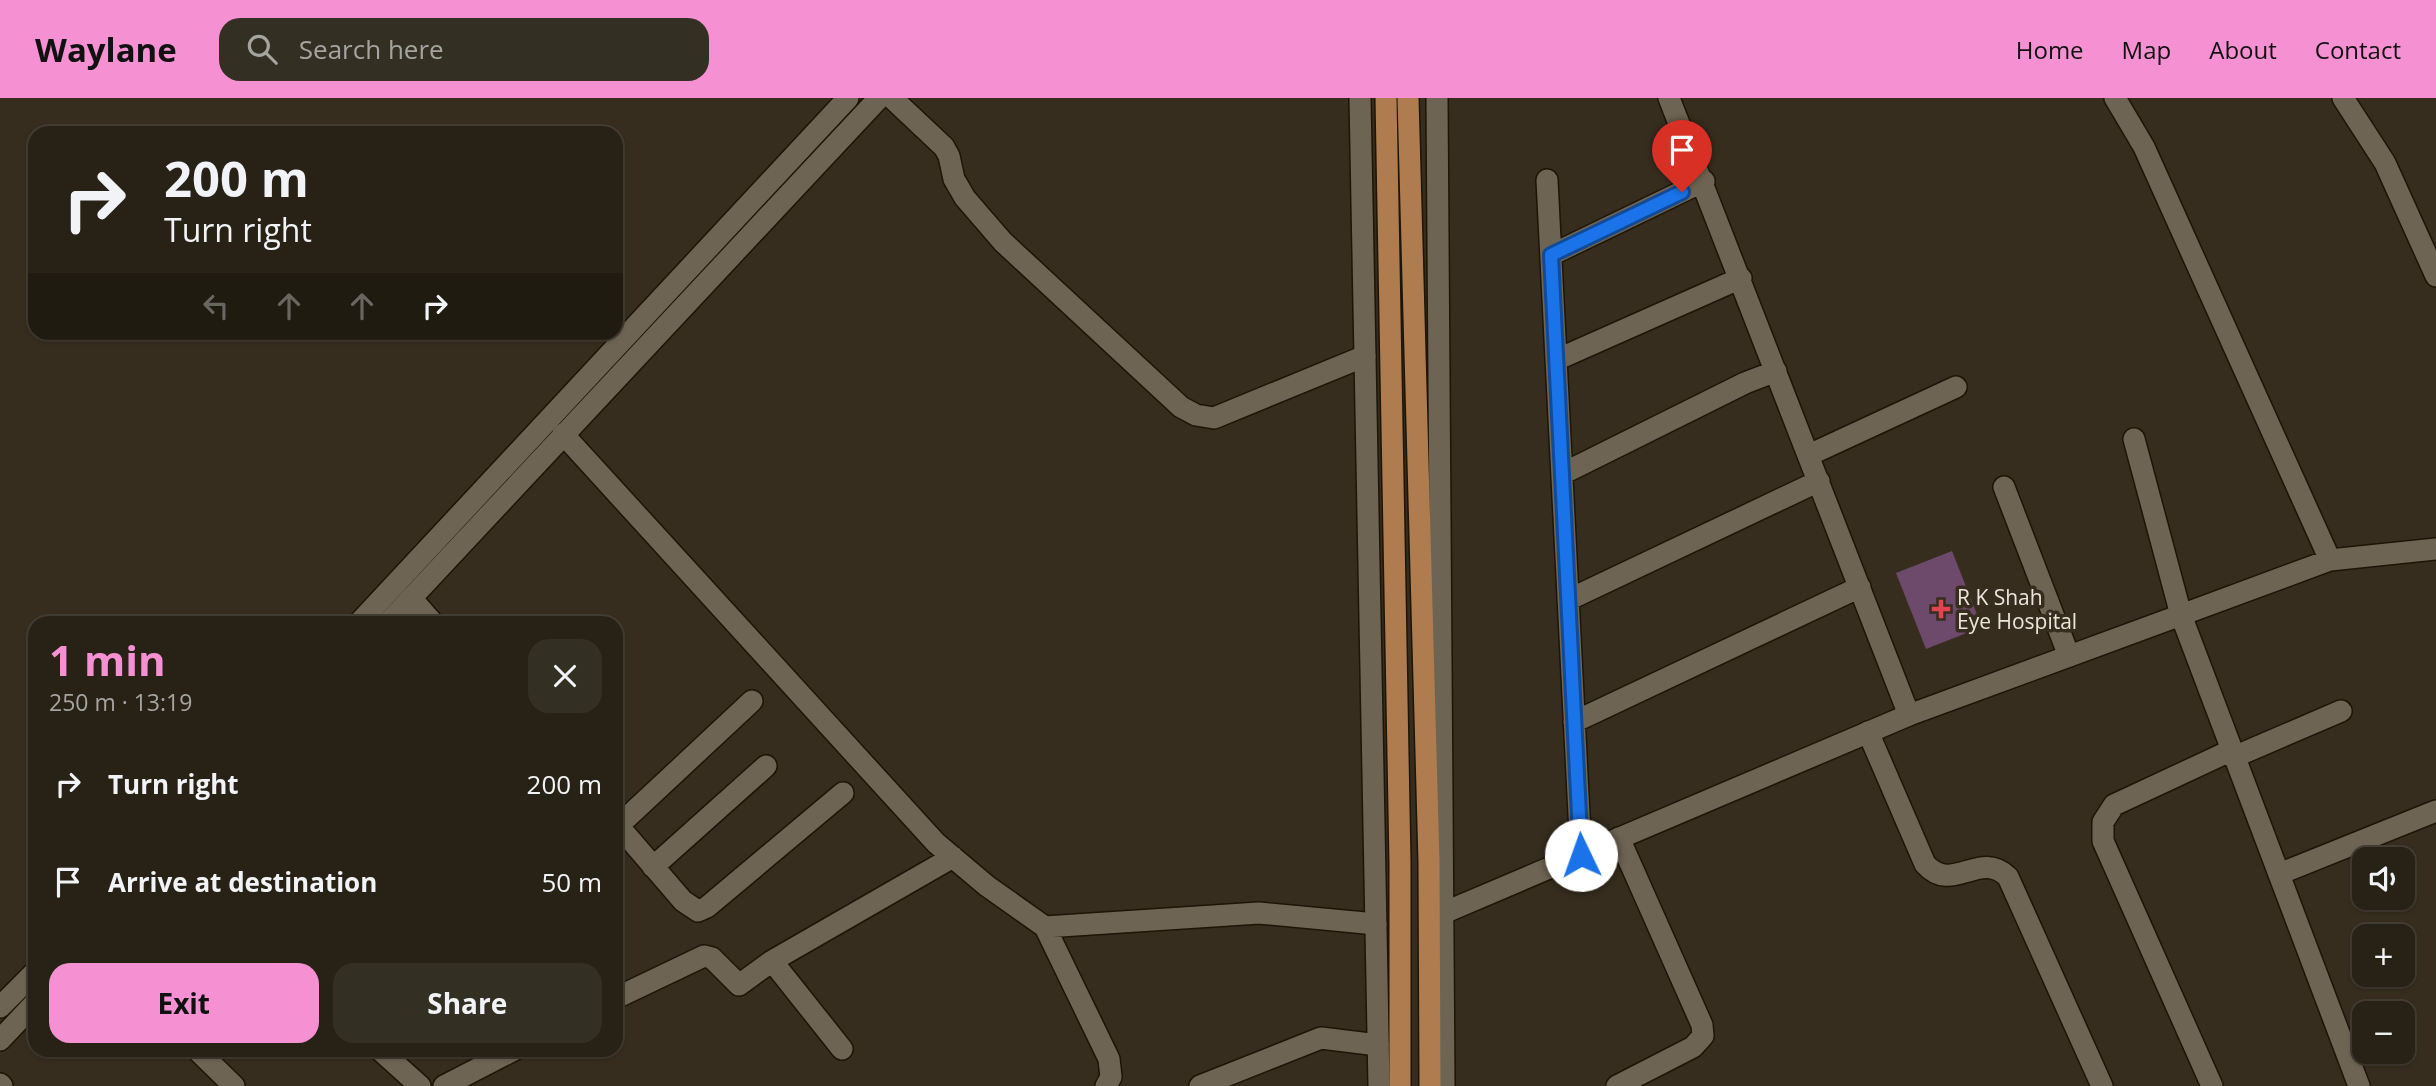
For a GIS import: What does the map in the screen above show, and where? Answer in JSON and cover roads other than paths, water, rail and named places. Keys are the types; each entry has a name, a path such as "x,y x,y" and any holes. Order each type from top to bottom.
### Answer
{"main road":[{"path":"1386,98 1400,864 1400,1086"},
{"path":"1408,98 1429,862 1430,1086"}],"street":[{"path":"623,340 848,98"},
{"path":"394,616 879,98"},
{"path":"892,98 944,147 954,179 965,198 1003,242 1181,408 1196,415 1214,418 1365,356"},
{"path":"1360,98 1379,1086"},
{"path":"1437,98 1444,1086"},
{"path":"1669,98 1704,181 1909,715"},
{"path":"2115,98 2144,147 2330,560"},
{"path":"2343,98 2385,163 2436,276"},
{"path":"1548,180 1581,855"},
{"path":"1551,255 1704,181"},
{"path":"1556,360 1741,278"},
{"path":"366,616 623,340"},
{"path":"1562,474 1745,383 1776,371"},
{"path":"1809,454 1956,387"},
{"path":"563,433 729,617 953,857 1045,927 1108,1059 1111,1077 1105,1086"},
{"path":"2134,439 2181,615 2359,1086"},
{"path":"1568,600 1819,481"},
{"path":"2004,487 2069,656"},
{"path":"1441,914 1909,715 2330,560 2436,549"},
{"path":"1574,722 1860,587"},
{"path":"411,598 427,616"},
{"path":"623,819 752,701"},
{"path":"2212,1086 2103,841 2103,822 2115,805 2233,753 2342,712"},
{"path":"1868,733 1924,863 1933,873 1944,877 1990,866 2000,869 2008,877 2102,1086"},
{"path":"653,867 766,766"},
{"path":"623,831 683,901 698,911 707,907 843,793"},
{"path":"2279,874 2436,811"},
{"path":"1617,1086 1693,1047 1703,1036 1702,1025 1619,838"},
{"path":"623,994 696,957 712,958 739,985 772,961 953,857"},
{"path":"1045,927 1259,913 1376,924"},
{"path":"772,961 842,1049"},
{"path":"0,1007 28,979"},
{"path":"0,1040 28,1010"},
{"path":"1200,1086 1321,1038 1378,1045"},
{"path":"204,1057 234,1086"},
{"path":"388,1057 419,1086"},
{"path":"444,1086 500,1057"}],"place":[{"name":"R K Shah Eye Hospital","path":"1941,609"}]}
